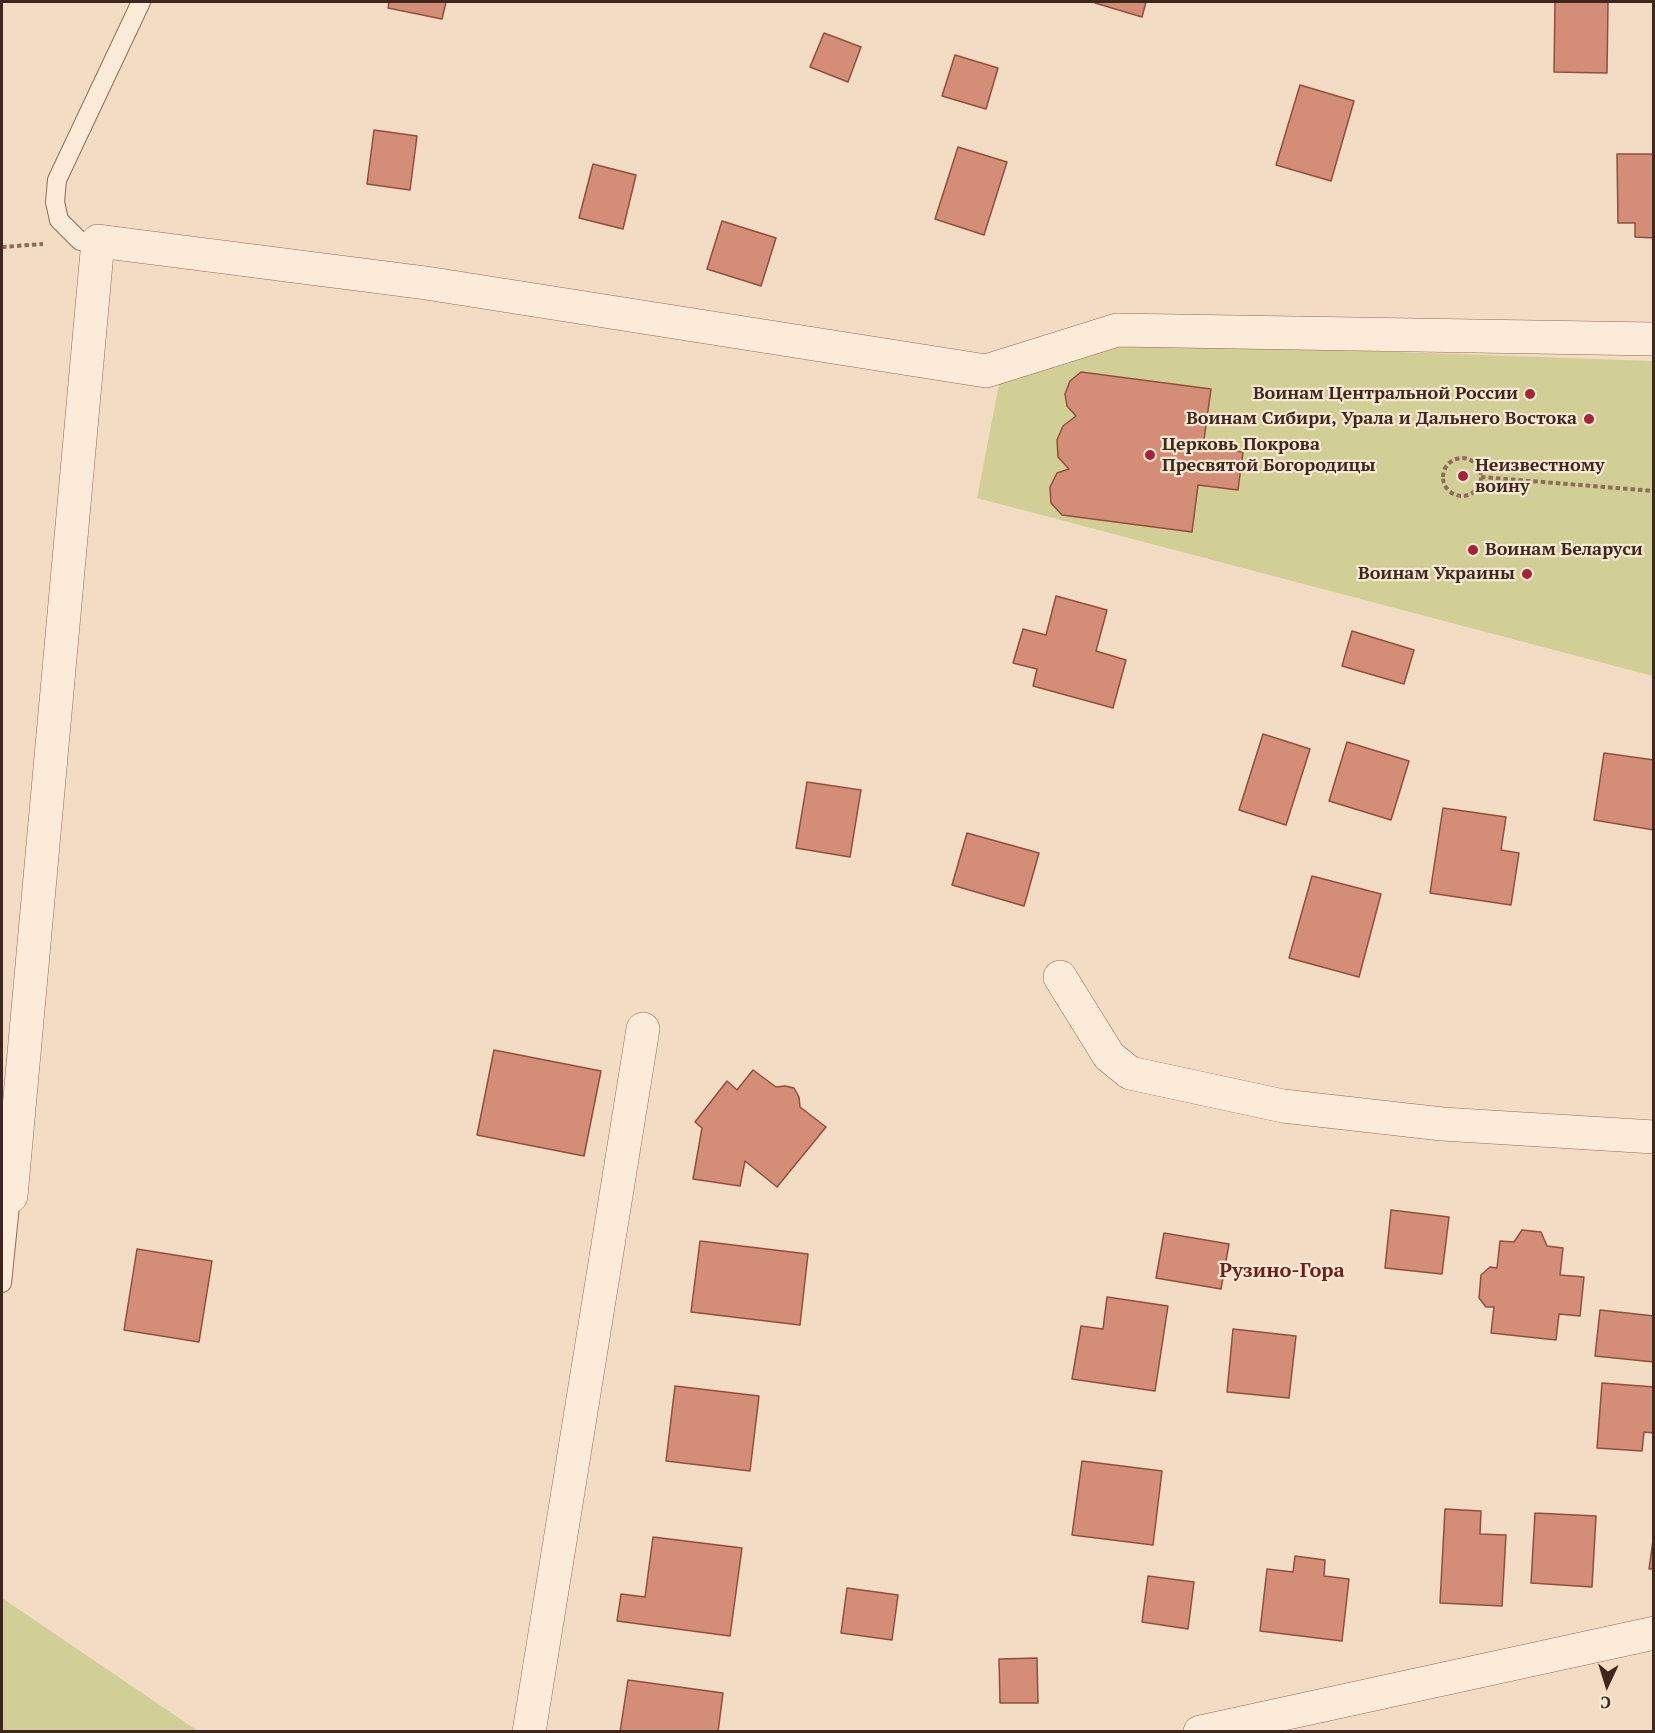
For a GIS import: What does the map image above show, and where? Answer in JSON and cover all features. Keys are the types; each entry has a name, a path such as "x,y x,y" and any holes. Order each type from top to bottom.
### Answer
{"street":[{"path":"6,1196 98,241 426,283 986,371 1117,330 1653,339"},
{"path":"1060,977 1109,1056 1130,1073 1283,1106 1442,1124 1653,1137"},
{"path":"529,1731 643,1029"},
{"path":"1200,1731 1653,1633"}],"lane":[{"path":"98,241 80,241 59,220 55,202 57,180 141,2"},
{"path":"2,1283 6,1196"}],"path":[{"path":"1461,457 1477,465 1481,477 1473,493 1461,497 1449,492 1445,487 1442,474 1449,462 1461,457"},
{"path":"1481,477 1653,491"}],"shaded area":[{"path":"1113,342 1653,361 1653,676 977,498 999,384"},
{"path":"2,1598 198,1731 2,1731"}],"building":[{"path":"389,2 446,2 442,19 388,8"},
{"path":"1096,2 1146,2 1142,17"},
{"path":"1555,2 1608,2 1607,73 1554,72"},
{"path":"824,33 861,47 848,82 810,67"},
{"path":"955,55 998,68 986,109 942,96"},
{"path":"1300,85 1354,101 1331,181 1276,165"},
{"path":"374,130 417,136 410,190 367,184"},
{"path":"958,147 1007,162 984,235 935,219"},
{"path":"1617,154 1654,154 1654,238 1635,237 1635,223 1618,223"},
{"path":"593,164 636,175 623,229 579,218"},
{"path":"722,221 776,238 761,286 707,269"},
{"name":"Церковь Покрова Пресвятой Богородицы","path":"1081,372 1211,389 1203,447 1243,452 1238,490 1198,485 1192,532 1062,515 1051,503 1050,487 1057,473 1069,469 1058,457 1057,440 1063,426 1076,416 1067,406 1065,394 1070,381"},
{"path":"1056,596 1107,610 1096,651 1126,660 1113,708 1033,686 1037,669 1013,663 1023,629 1046,635"},
{"path":"1352,631 1414,650 1404,684 1342,666"},
{"path":"1263,734 1310,749 1286,825 1239,810"},
{"path":"1347,742 1409,761 1391,820 1329,801"},
{"path":"1604,753 1654,760 1654,830 1594,820"},
{"path":"807,782 861,790 850,857 796,848"},
{"path":"1443,808 1506,817 1501,850 1519,853 1511,905 1430,893"},
{"path":"967,833 1039,853 1024,906 952,885"},
{"path":"1312,876 1381,894 1359,977 1289,958"},
{"path":"494,1050 601,1071 584,1156 477,1135"},
{"path":"753,1070 776,1087 794,1088 799,1097 800,1107 826,1127 777,1187 745,1161 740,1186 693,1179 702,1128 695,1122 727,1081 737,1090"},
{"path":"1391,1210 1449,1217 1442,1274 1385,1268"},
{"path":"1522,1230 1541,1232 1547,1246 1563,1248 1560,1275 1584,1277 1580,1316 1559,1314 1556,1340 1491,1333 1494,1307 1486,1307 1479,1298 1481,1275 1490,1267 1497,1268 1500,1241 1514,1242"},
{"path":"1164,1233 1229,1244 1221,1289 1156,1278"},
{"path":"700,1241 808,1254 800,1325 691,1312"},
{"path":"137,1249 212,1261 199,1342 124,1330"},
{"path":"1107,1297 1168,1306 1155,1391 1072,1379 1081,1326 1103,1329"},
{"path":"1600,1310 1654,1316 1654,1362 1595,1356"},
{"path":"1233,1329 1296,1336 1289,1398 1227,1392"},
{"path":"1602,1383 1654,1387 1654,1433 1644,1432 1642,1451 1597,1448"},
{"path":"675,1386 759,1396 750,1471 666,1461"},
{"path":"1082,1461 1162,1471 1153,1545 1072,1535"},
{"path":"1445,1509 1481,1511 1480,1534 1506,1535 1502,1606 1440,1603"},
{"path":"1535,1513 1596,1516 1592,1587 1531,1583"},
{"path":"1654,1533 1654,1569 1649,1569"},
{"path":"653,1537 742,1548 730,1636 617,1621 621,1594 645,1597"},
{"path":"1295,1556 1325,1560 1324,1576 1349,1579 1342,1641 1260,1631 1267,1569 1293,1572"},
{"path":"1148,1576 1194,1582 1188,1629 1142,1622"},
{"path":"847,1588 898,1595 892,1640 841,1633"},
{"path":"1037,1658 1038,1703 1000,1703 999,1659"},
{"path":"628,1680 723,1693 718,1732 620,1732"}],"place":[{"name":"Воинам Центральной России","path":"1530,394"},
{"name":"Воинам Сибири, Урала и Дальнего Востока","path":"1589,419"},
{"name":"Церковь Покрова Пресвятой Богородицы","path":"1150,455"},
{"name":"Неизвестному воину","path":"1463,476"},
{"name":"Воинам Беларуси","path":"1473,550"},
{"name":"Воинам Украины","path":"1527,574"}],"district":[{"name":"Рузино-Гора","path":"1282,1271"}]}
